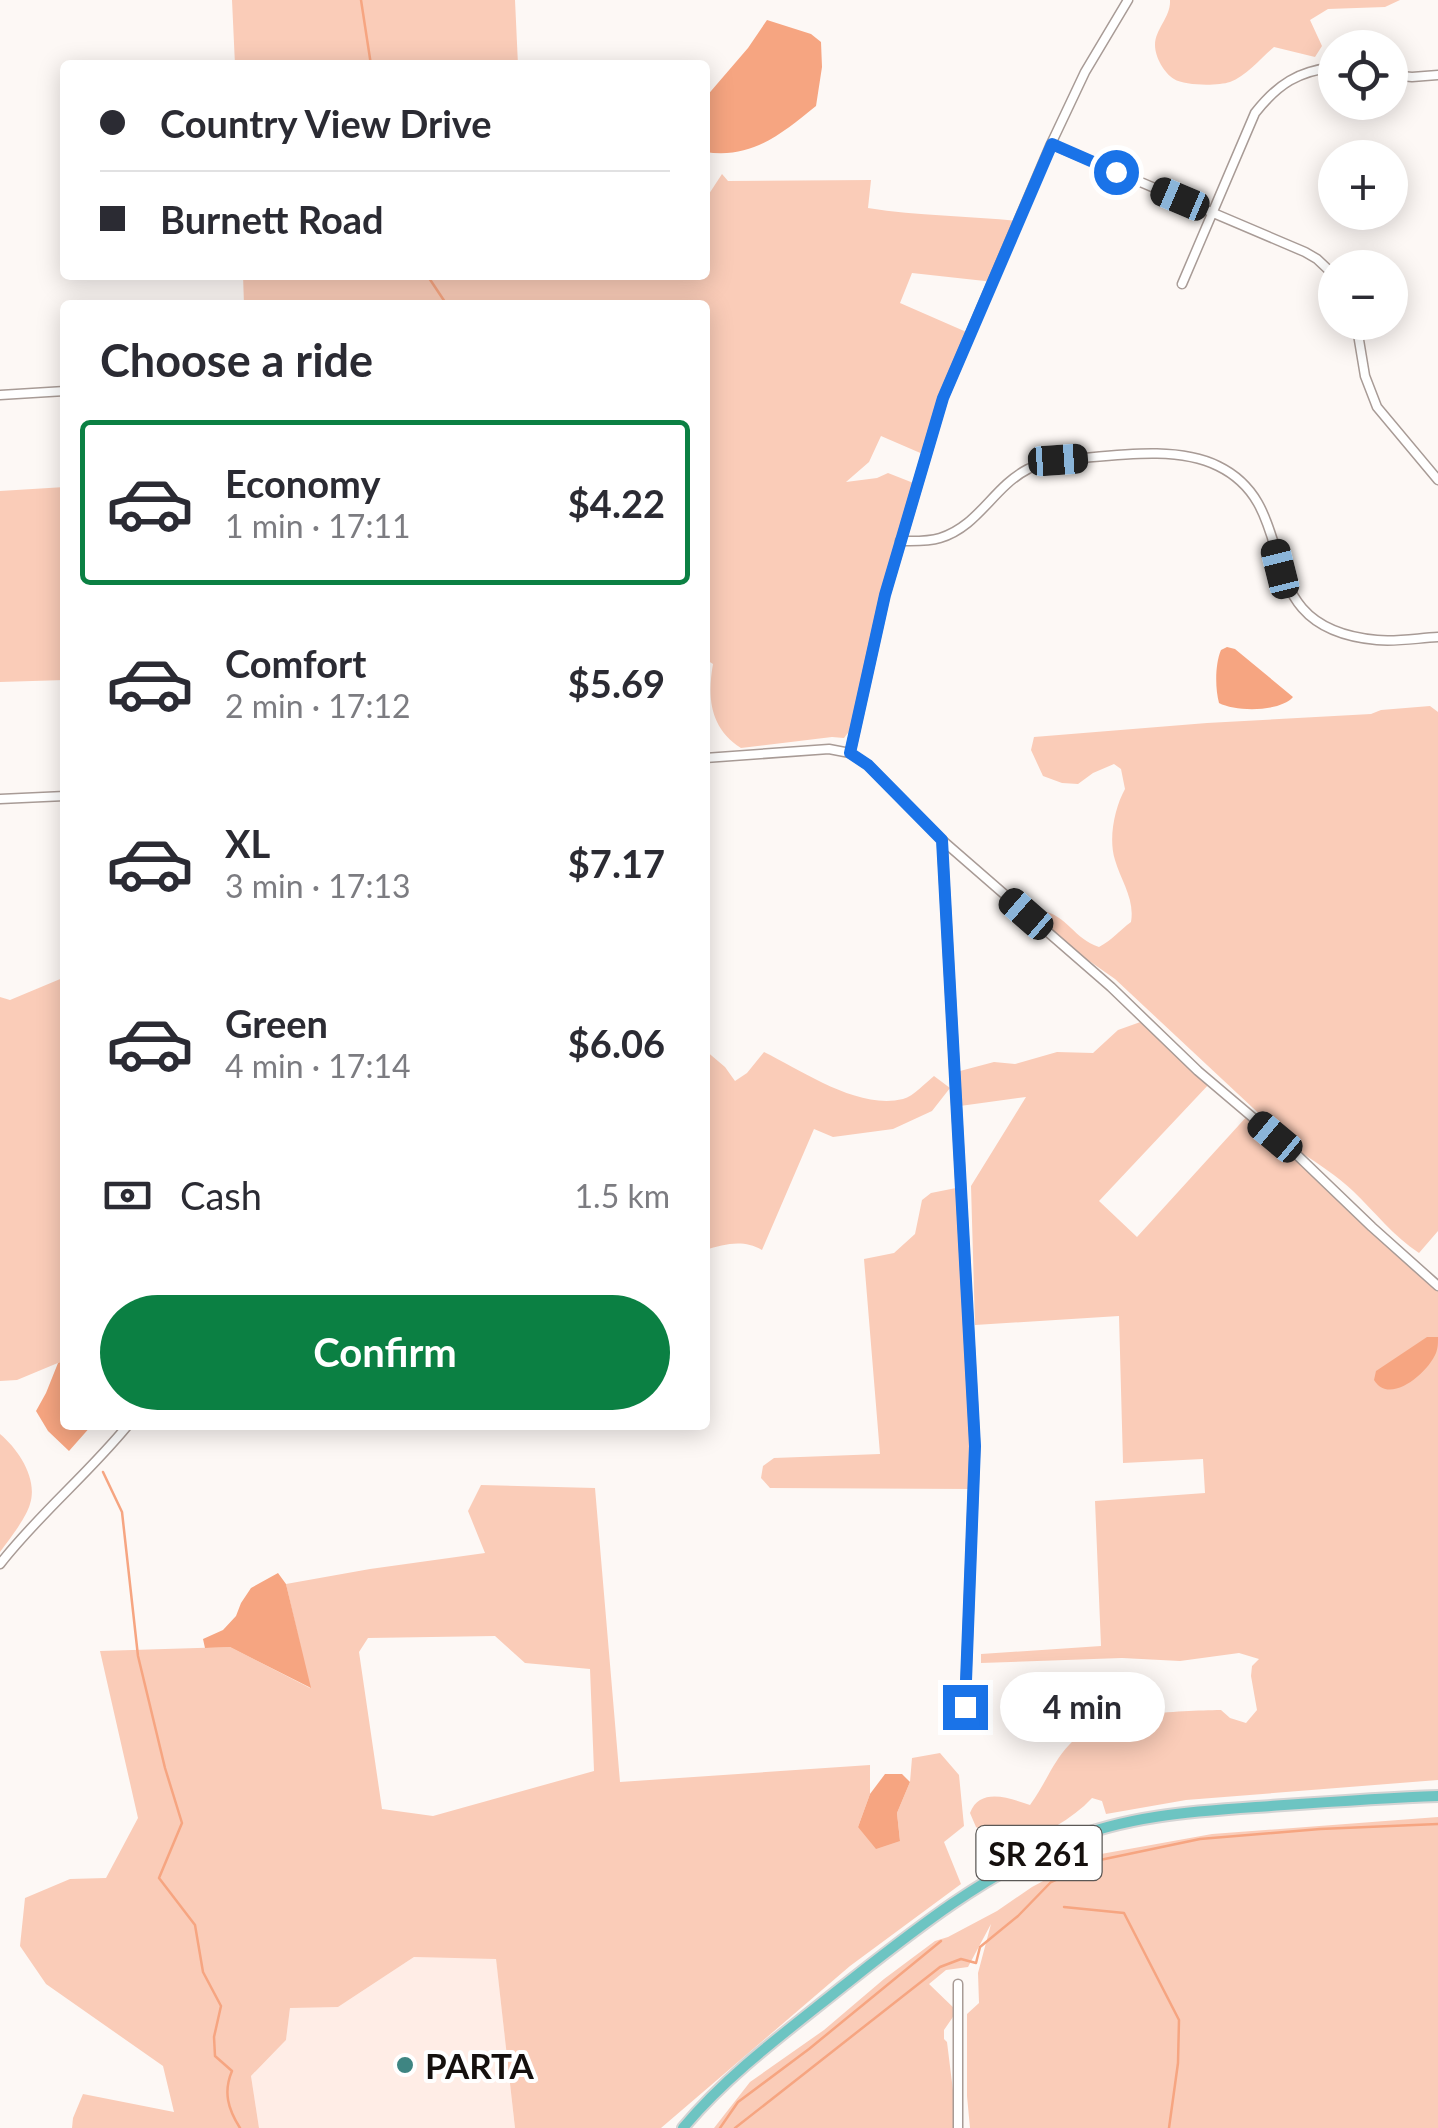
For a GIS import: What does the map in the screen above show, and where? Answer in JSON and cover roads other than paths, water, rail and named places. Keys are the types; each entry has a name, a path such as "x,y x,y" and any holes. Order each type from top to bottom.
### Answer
{"main road":[{"name":"SR 261","path":"683,2128 748,2064 922,1924 960,1897 1036,1854 1102,1828 1172,1813 1438,1793"}],"street":[{"path":"850,753 880,612 943,398 1085,72 1128,0"},
{"path":"1182,284 1256,113 1272,92 1289,80 1318,70"},
{"path":"1408,76 1438,75"},
{"path":"1052,144 1318,259"},
{"path":"1359,340 1365,376 1377,407 1438,480"},
{"path":"0,395 60,391"},
{"path":"900,541 938,539 956,531 1013,479 1044,463 1183,454 1219,466 1250,490 1267,520 1288,588 1298,604 1329,630 1382,640 1438,637"},
{"path":"710,758 836,749 868,765 942,840 1111,987 1198,1071 1438,1286"},
{"path":"0,800 60,796"},
{"path":"942,840 975,1446 965,1707"},
{"path":"0,1564 124,1430"},
{"path":"958,1984 958,2128"}],"waterway":[{"path":"361,0 370,60"},
{"path":"430,280 444,300"},
{"path":"103,1472 122,1512 138,1656 182,1823 159,1878 195,1925 203,1972 221,2006 214,2037 215,2056 232,2071 228,2100 240,2128"},
{"path":"735,2128 940,1967 961,1959 976,1963 980,1947 1051,1882 1100,1860 1200,1839 1438,1824"},
{"path":"1064,1907 1124,1913 1179,2020 1169,2128"},
{"path":"720,2128 738,2102 941,1941"}],"place":[{"name":"PARTA","path":"405,2065"}]}
